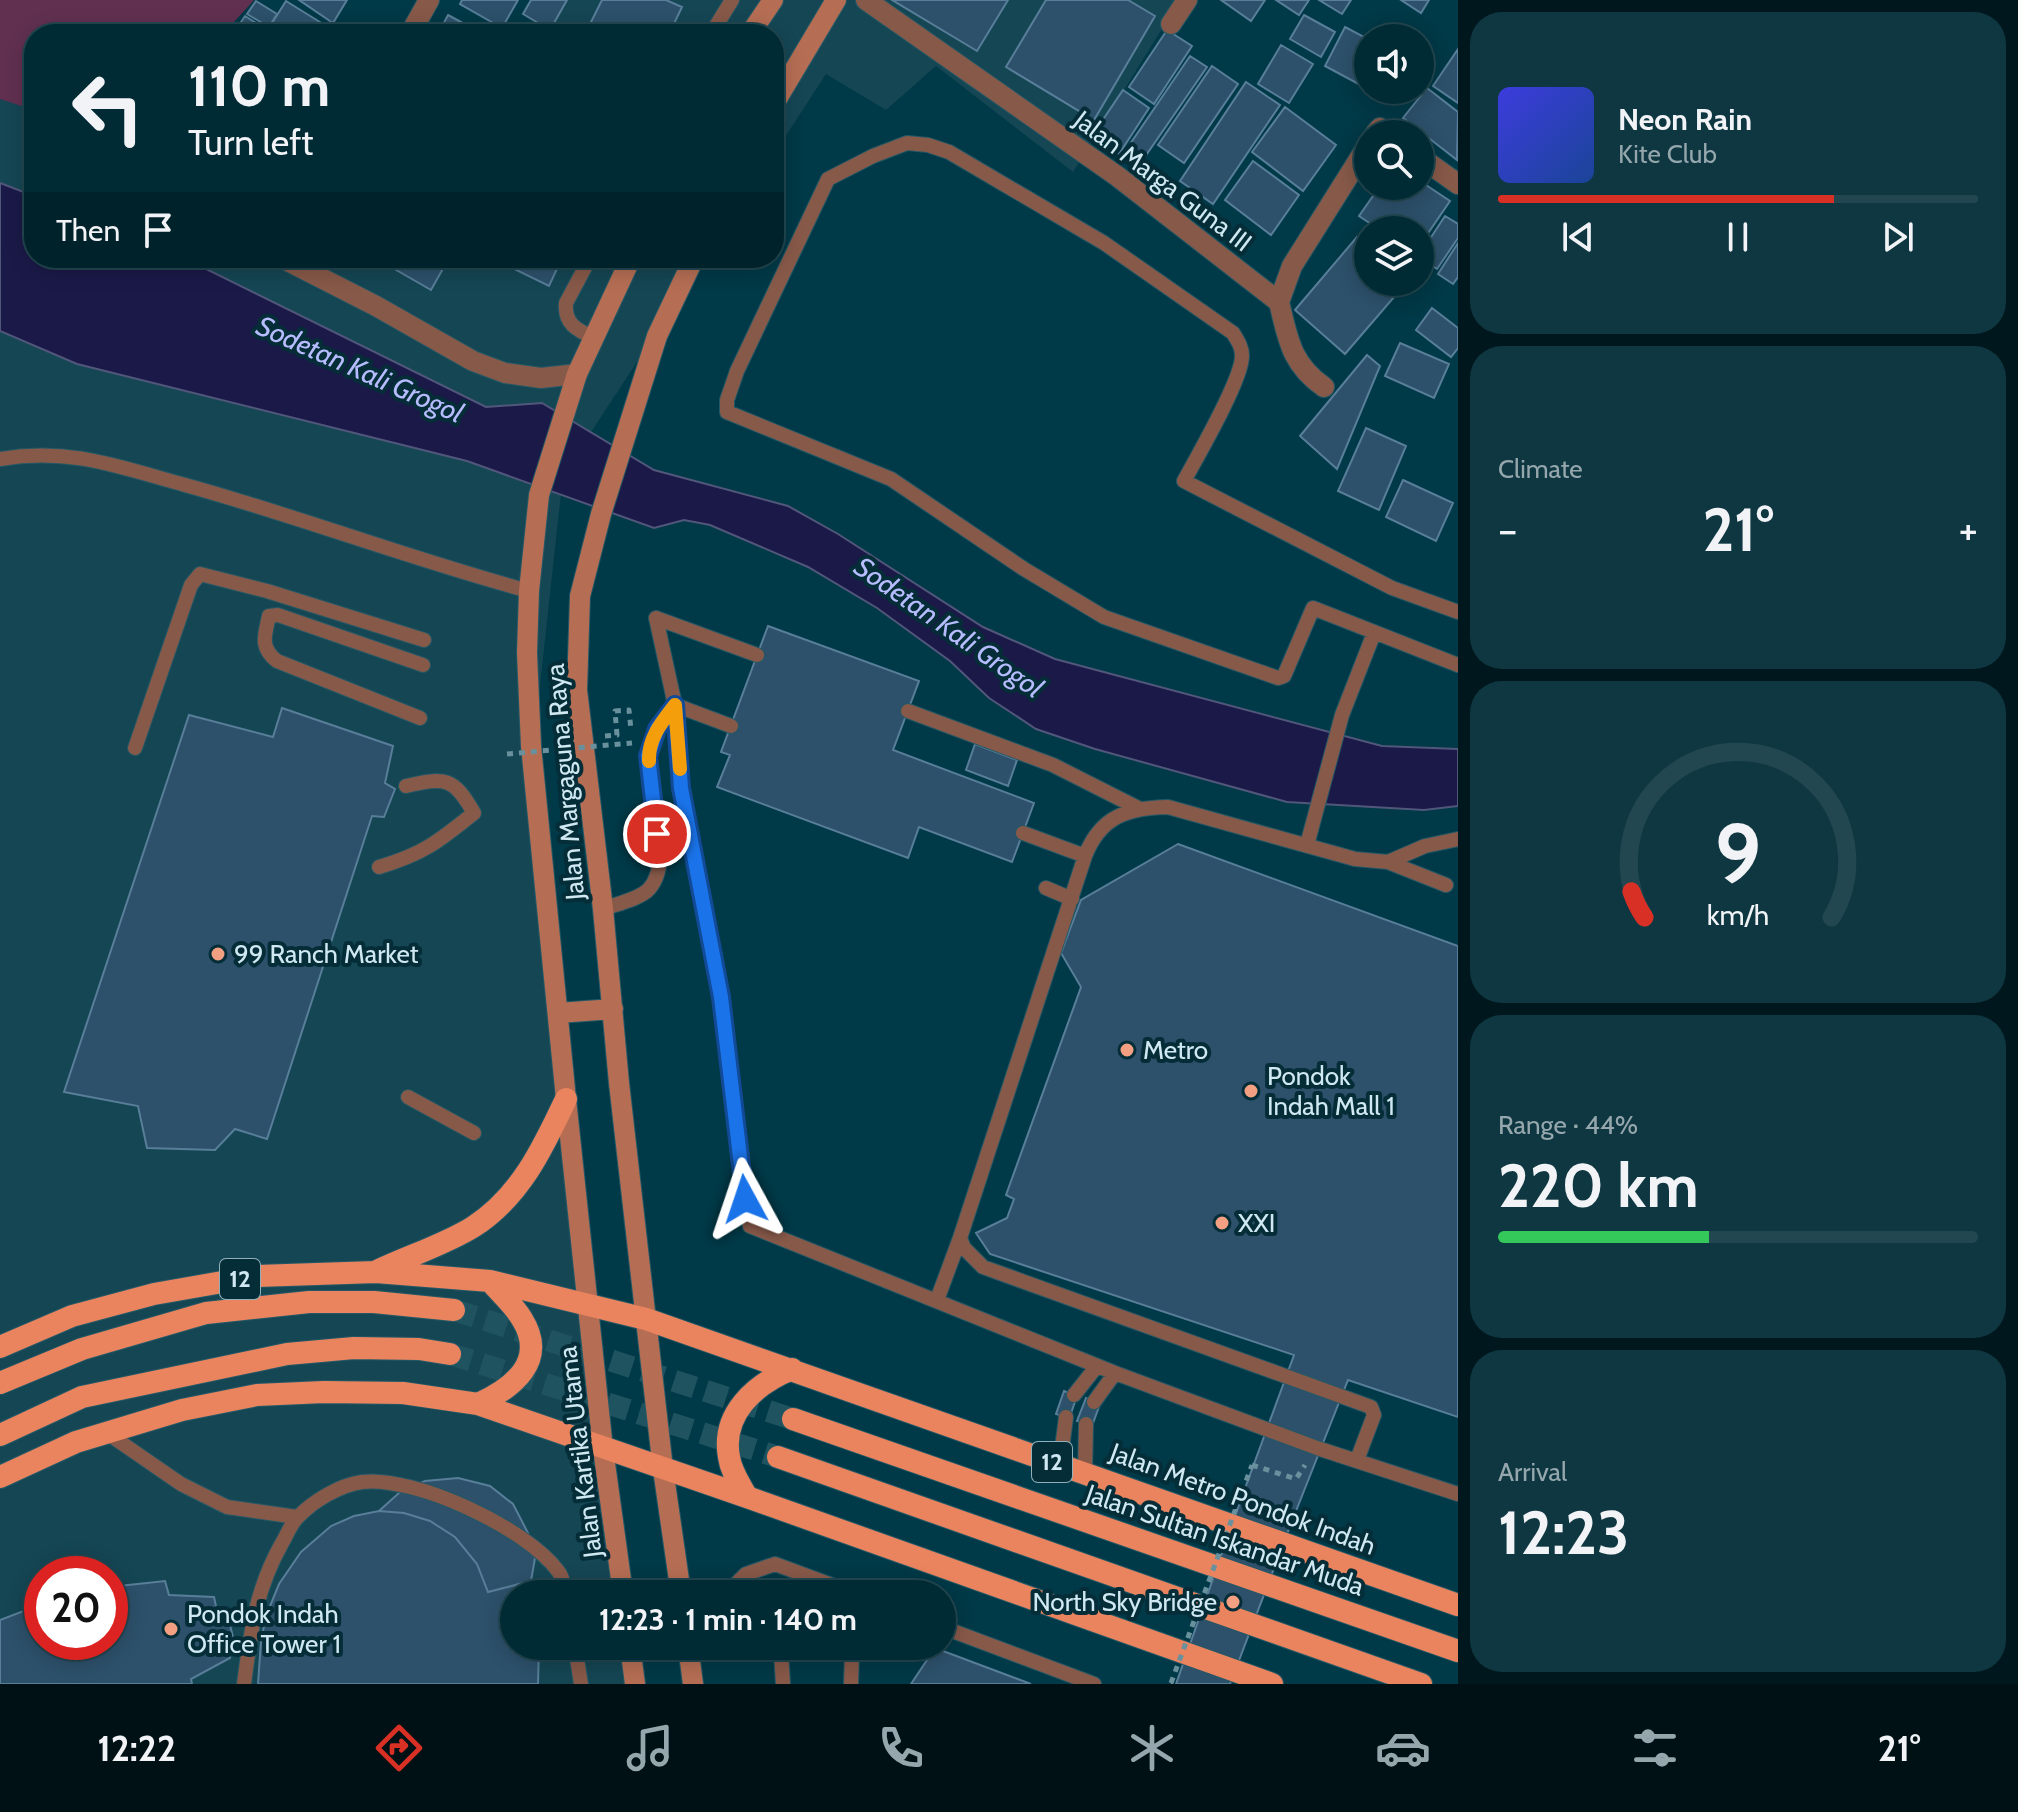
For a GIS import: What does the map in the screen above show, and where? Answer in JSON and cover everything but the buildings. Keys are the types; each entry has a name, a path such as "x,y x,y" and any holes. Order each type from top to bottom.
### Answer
{"highway":[{"path":"376,1272 473,1227 517,1188 537,1158 566,1099"},
{"name":"12","path":"0,1347 72,1316 154,1294 257,1276 376,1272 490,1281 646,1319"},
{"path":"478,1404 503,1393 520,1378 529,1358 531,1339 523,1320 490,1281"},
{"name":"12","path":"0,1383 82,1349 206,1313 309,1302 374,1302 454,1310"},
{"name":"Jalan Metro Pondok Indah","path":"646,1319 1458,1605"},
{"path":"0,1435 82,1397 287,1354 354,1348 419,1349 450,1354"},
{"path":"747,1497 732,1470 728,1456 728,1434 740,1405 776,1376 792,1369"},
{"path":"0,1477 76,1442 182,1410 257,1395 403,1393 478,1404 1272,1684"},
{"name":"Jalan Sultan Iskandar Muda","path":"793,1419 1458,1651"},
{"path":"778,1457 1421,1684"}],"main road":[{"path":"757,24 773,0"},
{"path":"784,87 836,0"},
{"name":"Jalan Margaguna Raya","path":"589,1304 531,746 527,653 529,591 539,495 575,380 626,268"},
{"name":"Jalan Margaguna Raya","path":"646,1319 577,690 580,596 601,514 657,336 689,268"},
{"path":"558,1013 613,1009"},
{"name":"Jalan Kartika Utama","path":"589,1304 603,1449 621,1580"},
{"path":"646,1319 679,1580"},
{"path":"632,1660 635,1684"},
{"path":"692,1660 693,1684"}],"street":[{"path":"416,24 429,0"},
{"name":"Jalan Marga Guna III","path":"866,0 1117,176 1279,302"},
{"path":"1171,24 1187,0"},
{"path":"1324,387 1295,359 1279,302 1292,266 1354,167"},
{"path":"1434,167 1458,184"},
{"path":"302,268 473,361 505,373 575,380"}],"lane":[{"path":"717,24 732,0"},
{"path":"1458,612 1392,588 1184,481 1230,391 1242,359 1240,345 1233,333 1104,243 949,152 928,145 907,143 828,179 737,371 727,400 727,412 891,479 1024,569 1104,617 1278,678 1284,676 1313,608 1458,665"},
{"path":"585,268 566,303 565,311 570,324 594,338"},
{"path":"0,459 28,455 80,457 230,498 529,591"},
{"path":"135,748 191,585 200,574 267,591 424,640"},
{"path":"420,718 277,661 268,654 263,643 269,616 278,615 423,665"},
{"path":"757,655 656,618 675,705 681,788 740,1110 750,1226 1115,1373 1317,1448 1458,1494"},
{"path":"1307,845 1342,715 1374,633"},
{"path":"603,909 647,892 656,878 660,860 648,756 657,729 675,705"},
{"path":"675,705 731,726"},
{"path":"908,711 1053,765 1138,808"},
{"path":"379,867 414,857 440,841 474,813 459,788 434,780 406,786"},
{"path":"937,1300 1085,856 1107,821 1138,808 1168,807 1355,859 1388,862 1446,885"},
{"path":"1023,833 1085,856"},
{"path":"1388,862 1425,846 1458,839"},
{"path":"1046,888 1072,899"},
{"path":"408,1097 474,1133"},
{"path":"960,1238 964,1248 983,1267 1371,1407 1374,1415 1357,1460"},
{"path":"1074,1395 1097,1366"},
{"path":"1094,1402 1115,1373"},
{"path":"1060,1464 1066,1417"},
{"path":"1085,1473 1086,1424"},
{"path":"107,1433 181,1484 227,1507 297,1517"},
{"path":"244,1684 254,1607 272,1561 297,1517 332,1492 362,1482 408,1487 455,1502 532,1543 560,1573 562,1580"},
{"path":"740,1580 746,1574 775,1564 818,1580"},
{"path":"956,1632 1094,1684"},
{"path":"577,1660 581,1684"},
{"path":"782,1660 783,1684"},
{"path":"851,1684 853,1660"}],"path":[{"path":"507,754 632,743 629,710 615,711 617,735"},
{"path":"1172,1684 1252,1465 1296,1479 1317,1448"}],"shaded area":[{"path":"0,0 254,0 232,24 24,24 24,107 0,99"},
{"path":"560,0 1180,0 1073,172 936,66 886,110 826,74 784,139 784,24 547,24"},
{"path":"0,18 24,29 24,268 698,268 563,475 535,731 623,1580 500,1580 500,1660 632,1660 635,1684 0,1684"}],"water":[{"name":"Sodetan Kali Grogol","path":"0,183 24,192 24,268 204,268 486,407 542,403 654,470 788,506 838,534 983,627 1055,659 1382,746 1458,749 1458,806 1424,810 1287,802 1095,749 1036,729 989,698 950,661 877,608 808,567 710,525 684,520 654,528 467,461 77,364 0,331"}],"tunnel":[{"path":"454,1310 793,1419"},
{"path":"450,1354 778,1457"}],"slow traffic":[{"path":"649,761 651,742 657,729 675,705 680,769"}],"place":[{"name":"99 Ranch Market","path":"218,954"},
{"name":"Metro","path":"1127,1050"},
{"name":"Pondok Indah Mall 1","path":"1251,1091"},
{"name":"XXI","path":"1222,1223"},
{"name":"North Sky Bridge","path":"1233,1602"},
{"name":"Pondok Indah Office Tower 1","path":"171,1629"}],"route":[{"path":"657,834 648,756 657,729 675,705 681,788 721,997 745,1199"}]}
